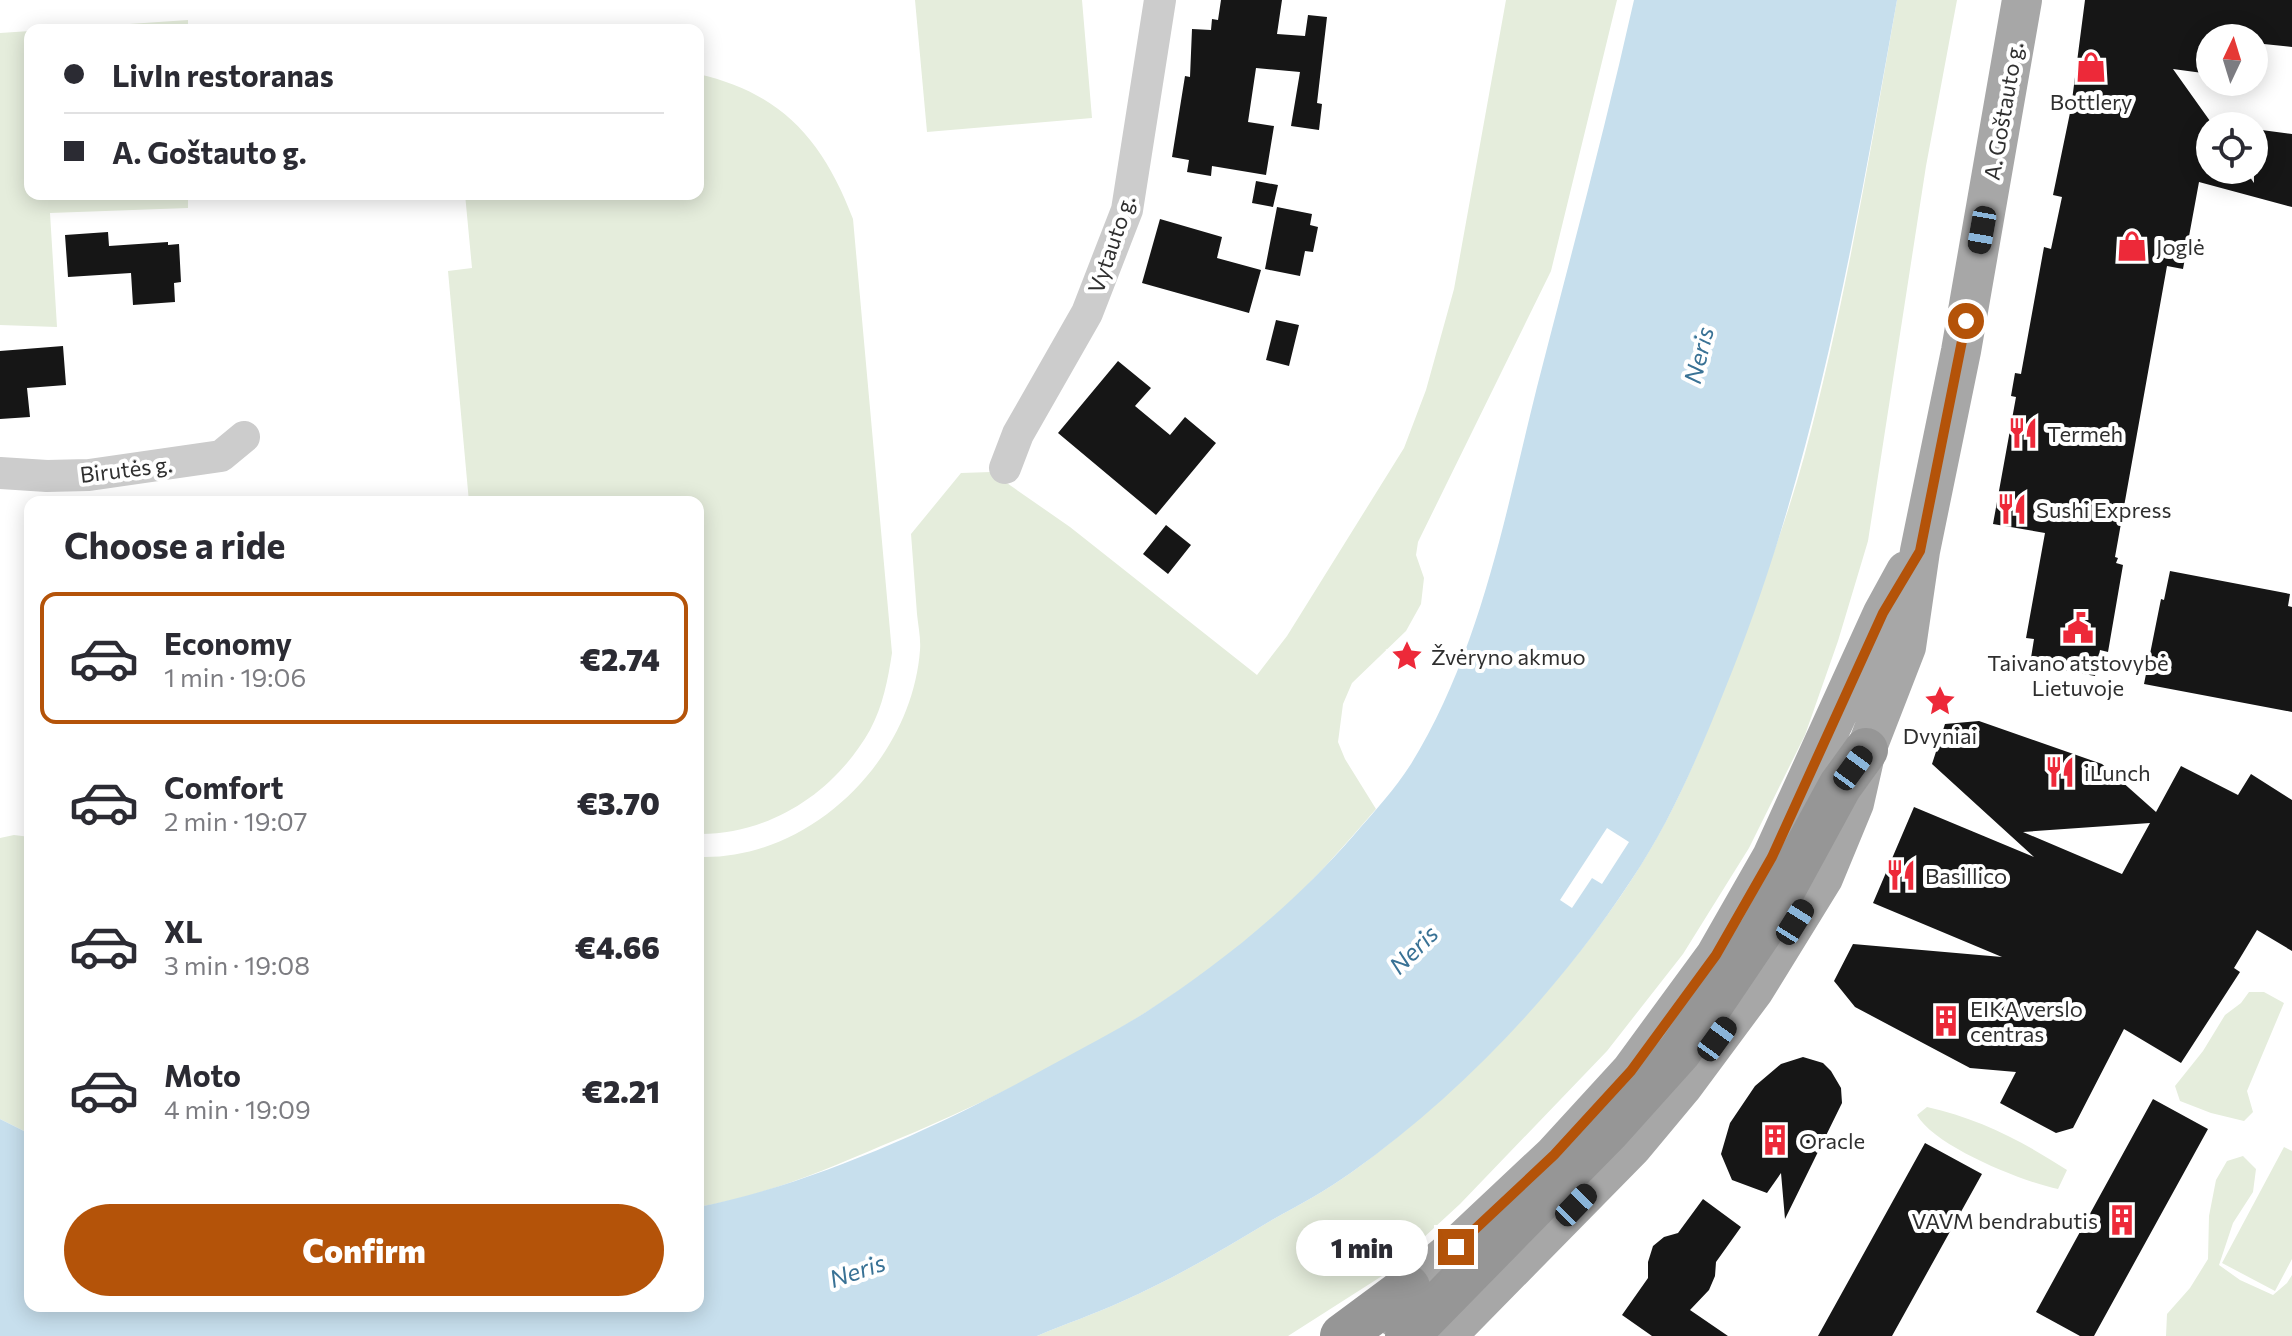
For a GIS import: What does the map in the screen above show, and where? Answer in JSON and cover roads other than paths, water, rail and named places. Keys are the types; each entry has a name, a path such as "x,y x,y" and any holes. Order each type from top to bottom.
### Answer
{"highway":[{"path":"1407,1336 1609,1130 1680,1051 1761,931 1840,786 1866,750"},
{"path":"1342,1336 1408,1287"}],"main road":[{"name":"A. Goštauto g.","path":"1451,1336 1457,1325 1632,1147 1682,1087 1754,990 1823,878 1854,803 1866,750 1906,647 1920,551 1964,336 2022,0"},
{"name":"A. Goštauto g.","path":"1408,1287 1456,1247 1554,1155 1631,1071 1716,955 1772,857 1883,613 1920,551"},
{"path":"1396,1336 1395,1312 1408,1287"}],"street":[{"name":"Vytauto g.","path":"1005,468 1025,421 1087,313 1127,210 1160,0"},
{"name":"Birutės g.","path":"0,473 89,475 221,456 244,437"}],"water":[{"name":"Neris","path":"1634,0 1897,0 1848,263 1808,436 1757,606 1672,811 1646,857 1603,921 1540,1000 1469,1075 1392,1142 1352,1172 1161,1283 1037,1336 0,1336 0,1119 24,1131 24,1312 704,1312 704,1206 790,1183 930,1127 1135,1019 1202,973 1282,909 1331,861 1411,764 1435,720 1473,628 1502,532"}],"place":[{"name":"Bottlery","path":"2091,67"},
{"name":"Joglė","path":"2132,246"},
{"name":"Termeh","path":"2023,433"},
{"name":"Sushi Express","path":"2012,509"},
{"name":"Taivano atstovybė Lietuvoje","path":"2078,628"},
{"name":"Žvėryno akmuo","path":"1407,656"},
{"name":"Dvyniai","path":"1940,701"},
{"name":"iLunch","path":"2060,772"},
{"name":"Basillico","path":"1901,875"},
{"name":"EIKA verslo centras","path":"1946,1021"},
{"name":"Oracle","path":"1775,1140"},
{"name":"VAVM bendrabutis","path":"2122,1220"}]}
